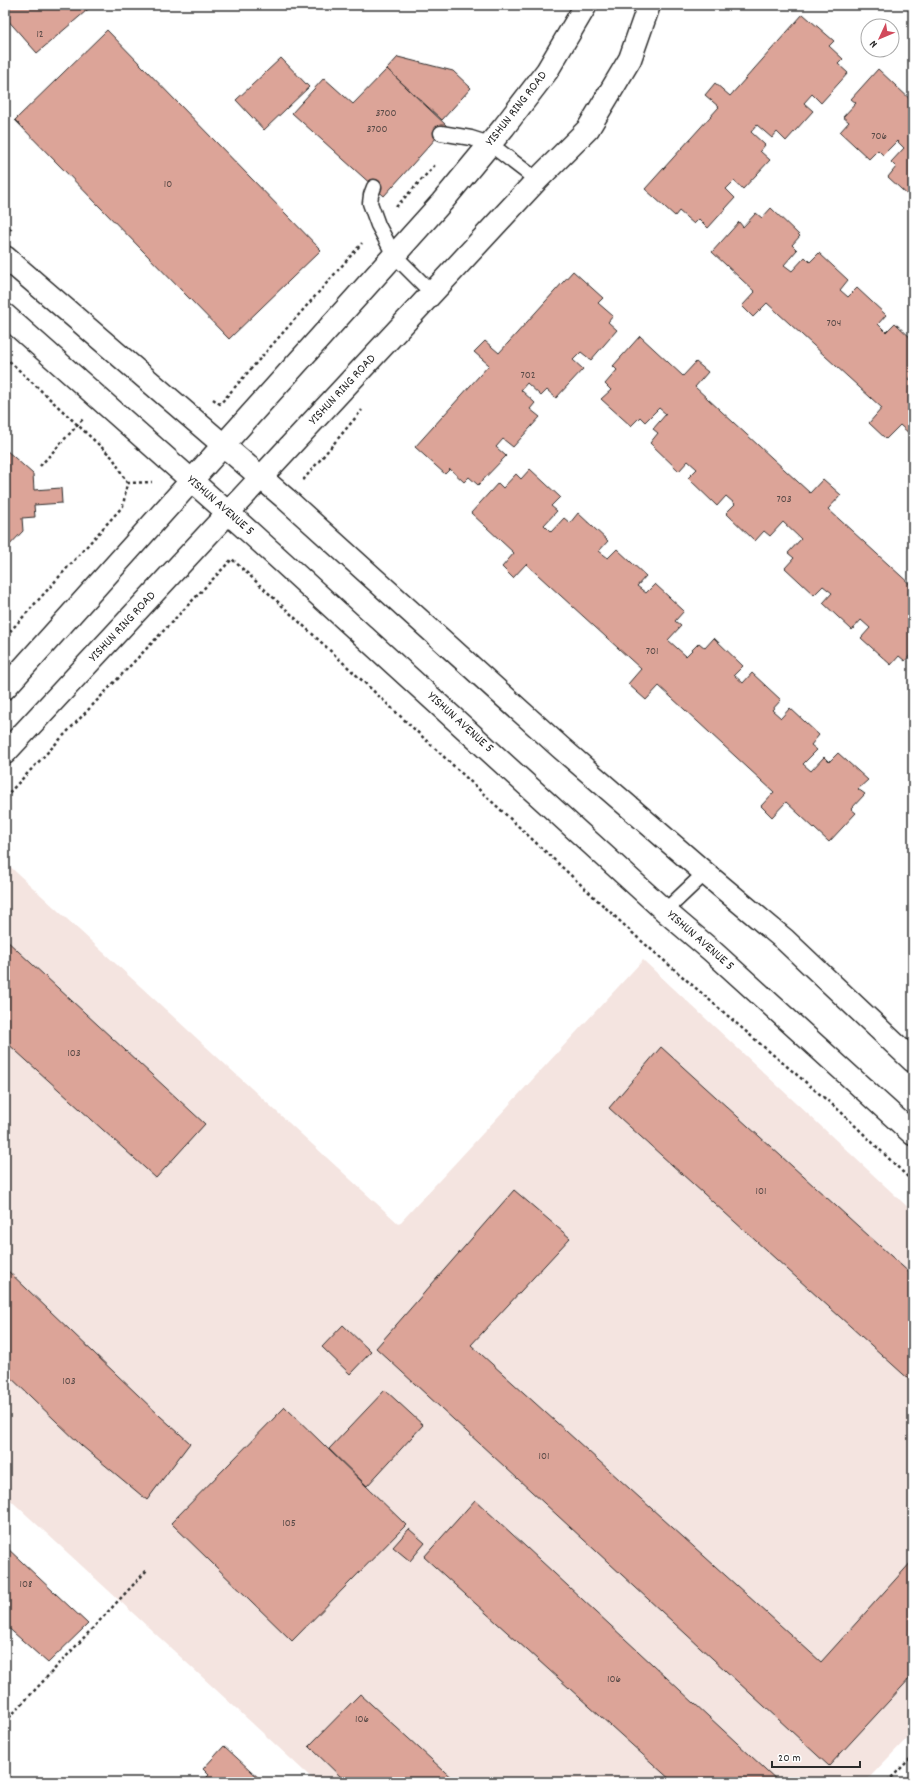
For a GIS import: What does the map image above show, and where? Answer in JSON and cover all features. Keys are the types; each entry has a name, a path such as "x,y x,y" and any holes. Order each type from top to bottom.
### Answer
{"main road":[{"name":"YISHUN RING ROAD","path":"5,688 222,444 442,202 547,71 586,5"},
{"name":"YISHUN RING ROAD","path":"6,749 262,478 537,180 588,128 630,59 649,5"},
{"path":"5,257 262,478 478,671 560,747 705,873 785,940 913,1061"},
{"name":"YISHUN AVENUE 5","path":"5,315 228,513 540,795 665,911 712,951 913,1134"}],"lane":[{"path":"441,133 471,138 490,144 537,180"},
{"path":"374,187 370,203 378,225 394,255 432,293"},
{"path":"665,911 705,873"}],"path":[{"path":"5,357 113,458 127,483 123,506 5,637"},
{"path":"40,466 65,439"},
{"path":"5,797 232,559 638,938 841,1112 913,1182"},
{"path":"5,1722 148,1569"},
{"path":"887,1782 913,1756"}],"shaded area":[{"path":"5,862 399,1224 643,960 913,1212 913,1732 865,1782 316,1782 5,1495"}],"building":[{"path":"5,5 93,5 37,53 5,17"},
{"path":"803,14 834,41 829,46 843,59 838,64 848,73 821,103 812,94 804,103 813,111 786,141 777,132 772,138 757,125 751,132 765,145 760,151 770,160 743,189 734,181 726,189 735,198 708,228 699,219 694,224 679,211 675,216 645,189 719,107 705,95 715,83 730,96"},
{"path":"107,30 321,250 229,339 15,120"},
{"path":"398,57 453,71 471,88 442,120 387,69"},
{"path":"281,58 309,87 264,130 236,100"},
{"path":"387,69 447,126 384,196 292,113 324,78 353,104"},
{"path":"878,69 913,102 913,200 888,177 896,167 891,162 904,148 897,141 883,155 878,150 869,159 840,132 849,122 843,117 856,103 851,99"},
{"path":"771,208 800,236 792,245 797,250 784,265 792,271 805,257 810,262 819,253 848,280 840,290 848,297 857,288 886,315 878,324 886,332 895,323 913,340 913,374 909,379 913,383 913,437 900,425 886,439 869,423 882,408 767,303 753,317 742,306 755,292 712,252 739,222 743,227 756,213 762,218"},
{"path":"573,271 603,298 598,303 613,316 608,322 617,330 591,360 581,352 573,360 583,369 556,398 547,390 541,396 527,383 521,390 535,403 530,409 540,417 513,447 503,439 496,447 506,456 478,485 469,477 464,482 450,469 445,474 415,447 489,365 474,352 485,341 499,353"},
{"path":"640,336 683,376 696,362 708,372 695,387 810,493 823,479 841,495 828,509 913,587 913,652 905,661 899,656 891,665 861,638 870,628 861,620 852,630 823,603 832,593 823,586 814,595 785,568 794,558 788,553 801,539 783,522 770,536 764,531 755,541 726,513 735,504 726,496 717,506 688,478 697,469 688,461 679,471 650,443 658,433 653,429 666,414 659,408 645,422 640,417 631,426 601,399 611,390 605,384 617,370 613,366"},
{"path":"5,449 33,474 34,490 61,488 62,503 34,505 35,517 22,518 23,531 5,550"},
{"path":"530,469 560,497 551,506 557,511 544,525 551,532 564,518 570,523 578,513 608,541 599,551 608,558 617,549 646,576 637,586 646,593 655,584 684,611 675,621 681,626 668,640 686,656 699,643 705,648 714,638 743,666 734,675 743,683 752,673 781,700 772,710 781,718 790,708 819,735 811,745 817,750 803,764 811,771 824,757 829,762 838,753 868,780 858,789 865,794 851,809 856,813 829,842 786,802 772,817 761,806 774,792 659,686 646,700 628,684 641,669 526,564 513,578 502,567 514,553 471,513 498,483 503,488 516,474 521,479"},
{"path":"5,939 205,1124 156,1178 5,1041"},
{"path":"661,1047 913,1276 913,1383 609,1108"},
{"path":"514,1190 570,1238 471,1345 821,1662 913,1560 913,1675 829,1766 376,1348"},
{"path":"5,1268 190,1443 147,1500 82,1446 5,1372"},
{"path":"343,1325 371,1352 350,1374 322,1347"},
{"path":"385,1390 423,1425 367,1486 329,1449"},
{"path":"285,1407 406,1525 292,1641 171,1523"},
{"path":"475,1500 779,1782 673,1782 424,1557"},
{"path":"409,1529 425,1543 410,1561 393,1547"},
{"path":"5,1546 88,1624 48,1663 5,1625"},
{"path":"360,1694 456,1782 346,1782 309,1746"},
{"path":"224,1746 263,1782 202,1782 209,1775 203,1769"}]}
